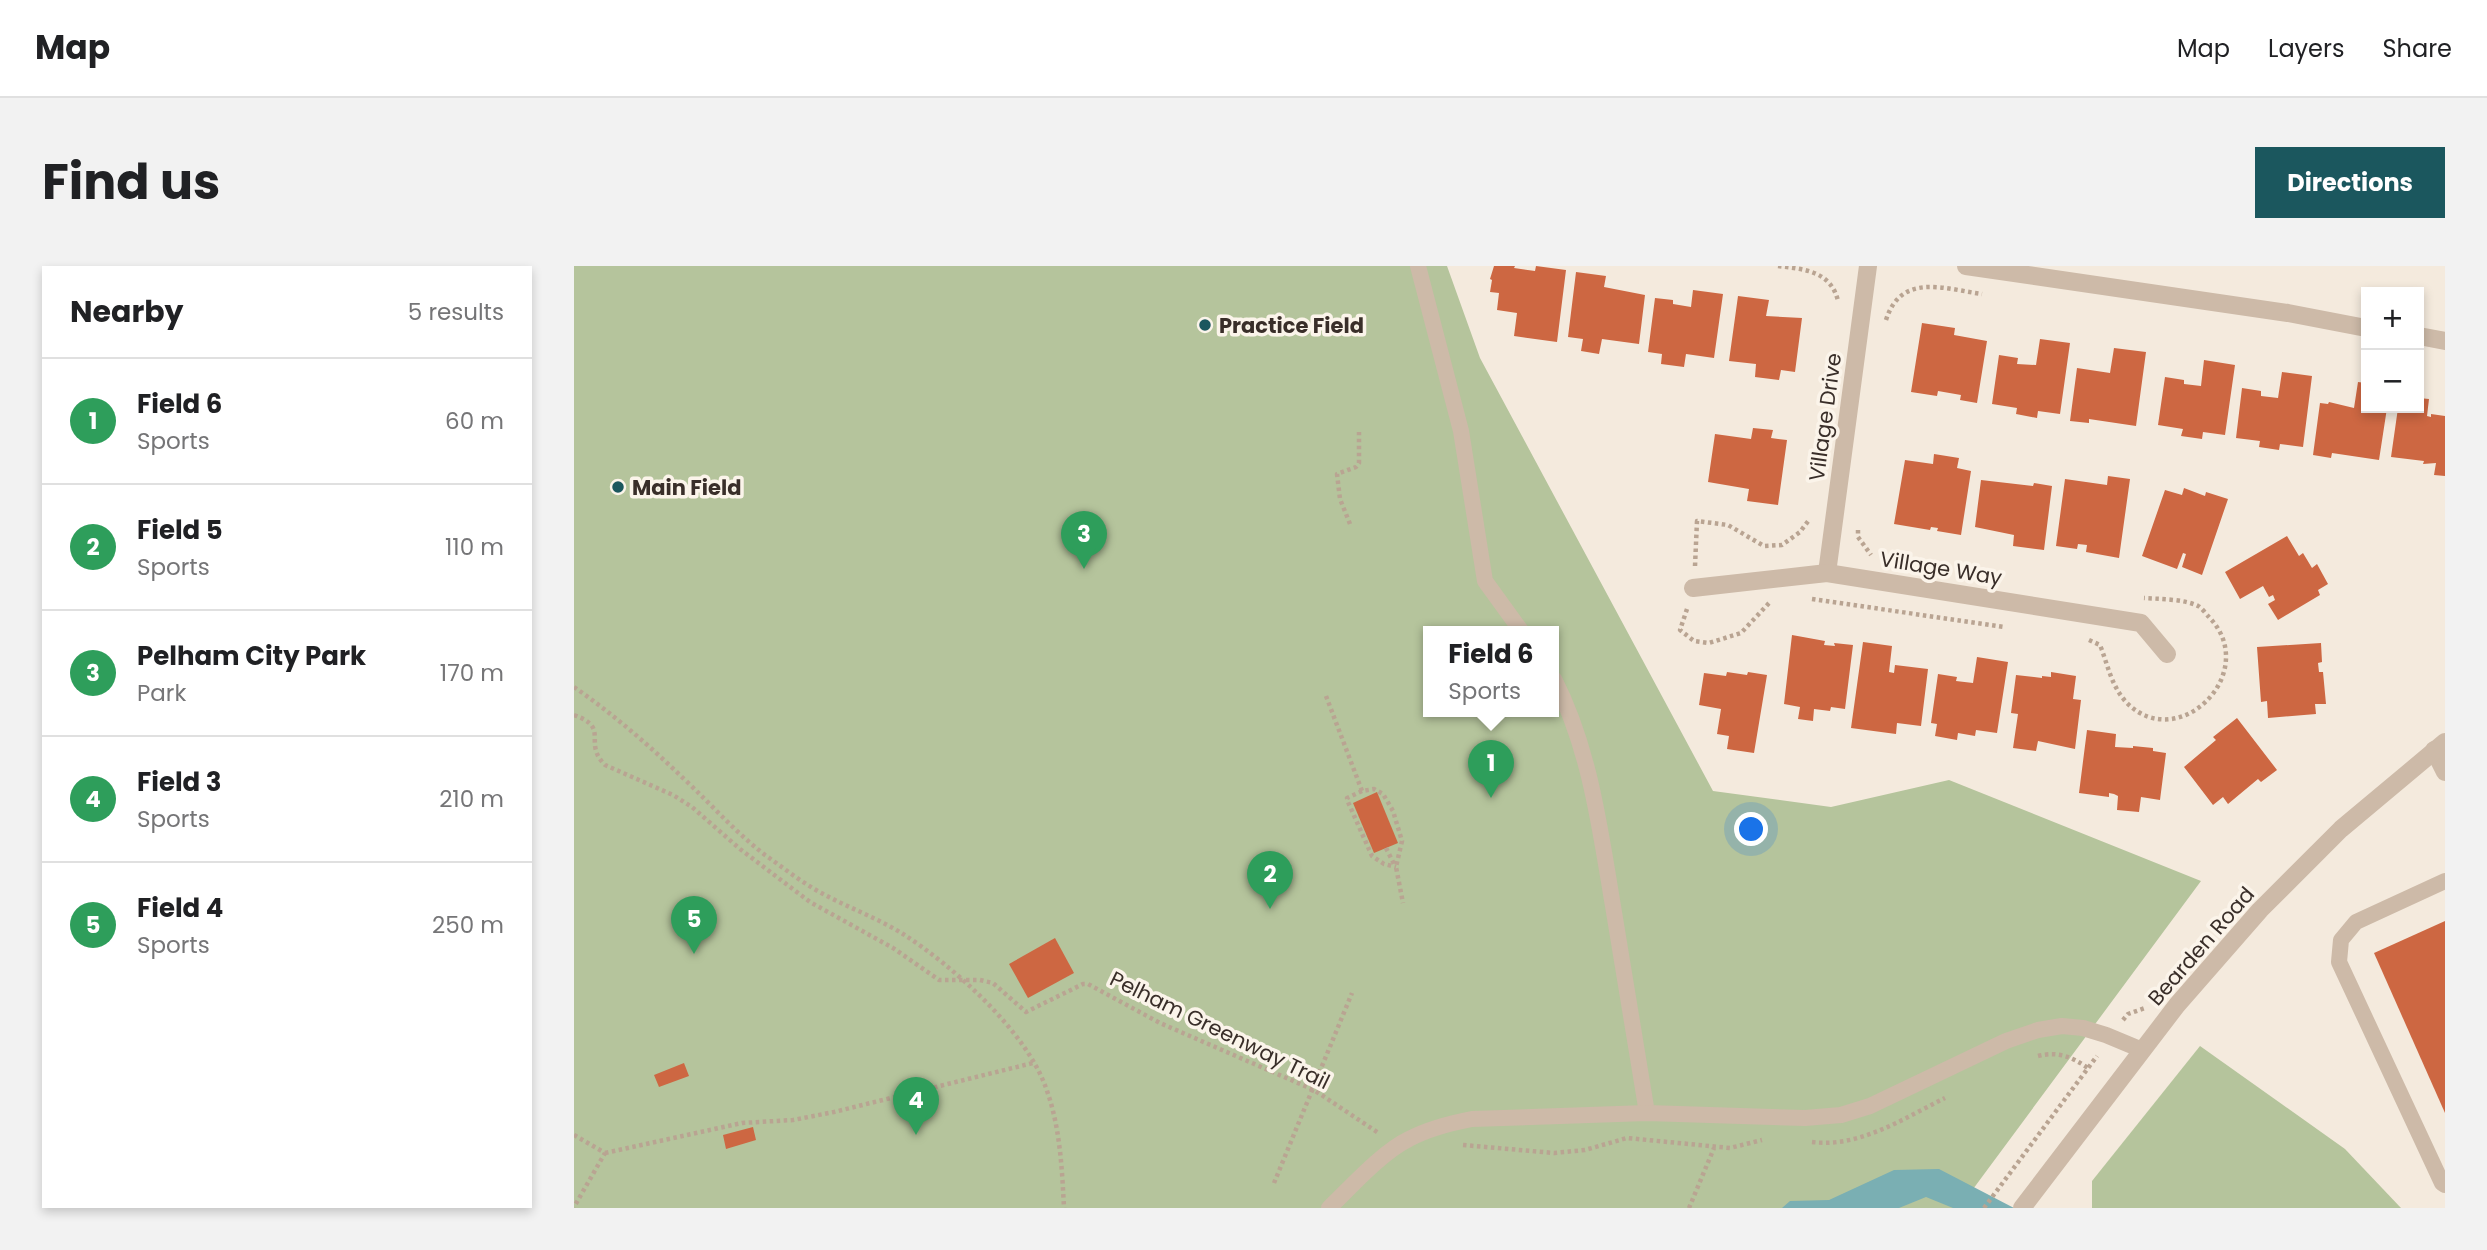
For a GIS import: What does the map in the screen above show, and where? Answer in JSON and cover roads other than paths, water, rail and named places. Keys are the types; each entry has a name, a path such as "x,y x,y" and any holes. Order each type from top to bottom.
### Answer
{"street":[{"name":"Village Drive","path":"1827,573 1868,266"},
{"path":"1966,266 2288,313 2361,327"},
{"path":"2424,338 2445,341"},
{"name":"Village Way","path":"1693,588 1827,573 2141,623 2167,654"},
{"path":"2440,746 2445,772"},
{"name":"Bearden Road","path":"2022,1208 2142,1050 2260,910 2341,830 2440,746"}],"lane":[{"path":"1418,266 1461,431 1485,581 1518,626"},
{"path":"1559,690 1578,731 1587,766 1603,846 1647,1113"},
{"path":"2445,881 2356,922 2341,940 2339,962 2445,1185"},
{"path":"1329,1208 1409,1138 1472,1118 1647,1113 1805,1118 1841,1115 1870,1106 2006,1041 2038,1030 2062,1026 2083,1028 2142,1050"}],"water":[{"path":"1939,1169 2014,1208 1953,1208 1926,1197 1899,1208 1782,1208 1790,1201 1829,1200 1894,1170"}],"place":[{"name":"Practice Field","path":"1205,325"},
{"name":"Main Field","path":"618,487"},
{"name":"Pelham City Park","path":"1084,569"},
{"name":"Field 6","path":"1491,798"},
{"name":"Field 5","path":"1270,909"},
{"name":"Field 4","path":"694,954"},
{"name":"Field 3","path":"916,1135"}]}
